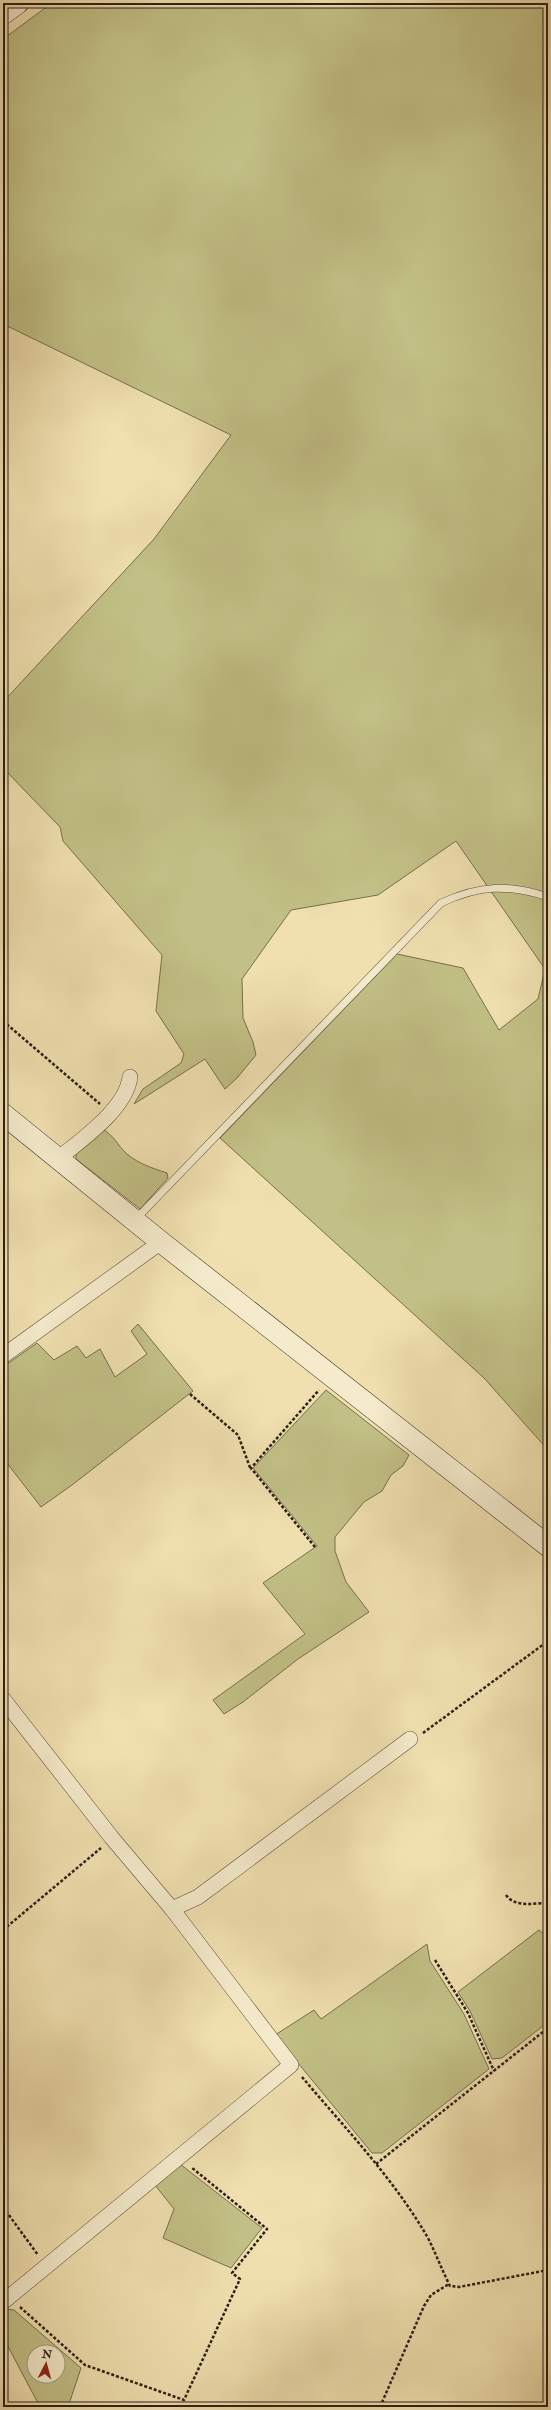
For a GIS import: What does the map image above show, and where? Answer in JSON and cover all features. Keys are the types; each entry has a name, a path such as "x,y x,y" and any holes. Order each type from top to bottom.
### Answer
{"street":[{"path":"3,14 18,3"},
{"path":"58,1159 110,1113 123,1096 130,1077"},
{"path":"3,1114 161,1242 548,1546"},
{"path":"3,1356 161,1242"},
{"path":"3,1698 112,1838 172,1909 291,2065 180,2158 6,2299"},
{"path":"172,1909 198,1897 410,1739"}],"lane":[{"path":"135,1221 442,903 478,889 519,890 548,897"}],"path":[{"path":"3,1021 110,1113"},
{"path":"251,1470 252,1465 331,1376"},
{"path":"190,1394 238,1435 251,1470 314,1548"},
{"path":"410,1739 421,1734 548,1641"},
{"path":"3,1930 112,1838"},
{"path":"506,1896 510,1901 516,1904 548,1903"},
{"path":"435,1960 468,2013 494,2071"},
{"path":"376,2164 548,2028"},
{"path":"291,2065 376,2164 428,2238 449,2284"},
{"path":"6,2299 85,2365 184,2400 240,2279 232,2273 267,2229 180,2158"},
{"path":"3,2207 47,2267"},
{"path":"380,2407 424,2306 431,2295 449,2284 459,2287 548,2270"}],"shaded area":[{"path":"52,3 548,3 548,1450 484,1378 220,1138 397,954 463,968 499,1030 538,999 545,969 456,841 378,895 291,910 242,979 243,1018 253,1042 256,1055 237,1078 225,1089 205,1059 134,1104 143,1089 181,1063 184,1054 156,1011 162,955 63,841 60,827 3,768 3,702 154,539 231,435 3,324 3,39"},
{"path":"102,1129 113,1137 127,1154 146,1165 167,1173 168,1178 140,1209 76,1159 76,1153"},
{"path":"138,1324 193,1391 72,1485 41,1507 3,1458 3,1367 37,1343 54,1360 77,1346 86,1358 100,1349 115,1377 147,1354 131,1331"},
{"path":"326,1390 409,1455 403,1466 391,1475 382,1491 364,1502 335,1537 335,1551 346,1582 369,1612 298,1659 243,1702 224,1714 213,1700 305,1634 263,1583 317,1546 253,1468"},
{"path":"539,1930 548,1937 548,2022 502,2058 492,2059 470,2011 458,1992"},
{"path":"427,1944 430,1961 464,2014 489,2069 382,2153 372,2153 275,2035 314,2010 321,2019"},
{"path":"180,2164 262,2228 231,2268 163,2238 174,2209 155,2185"},
{"path":"3,2309 14,2310 53,2344 26,2344 26,2381 3,2337"},
{"path":"66,2355 81,2368 68,2407 40,2407 28,2384 66,2384"}]}
